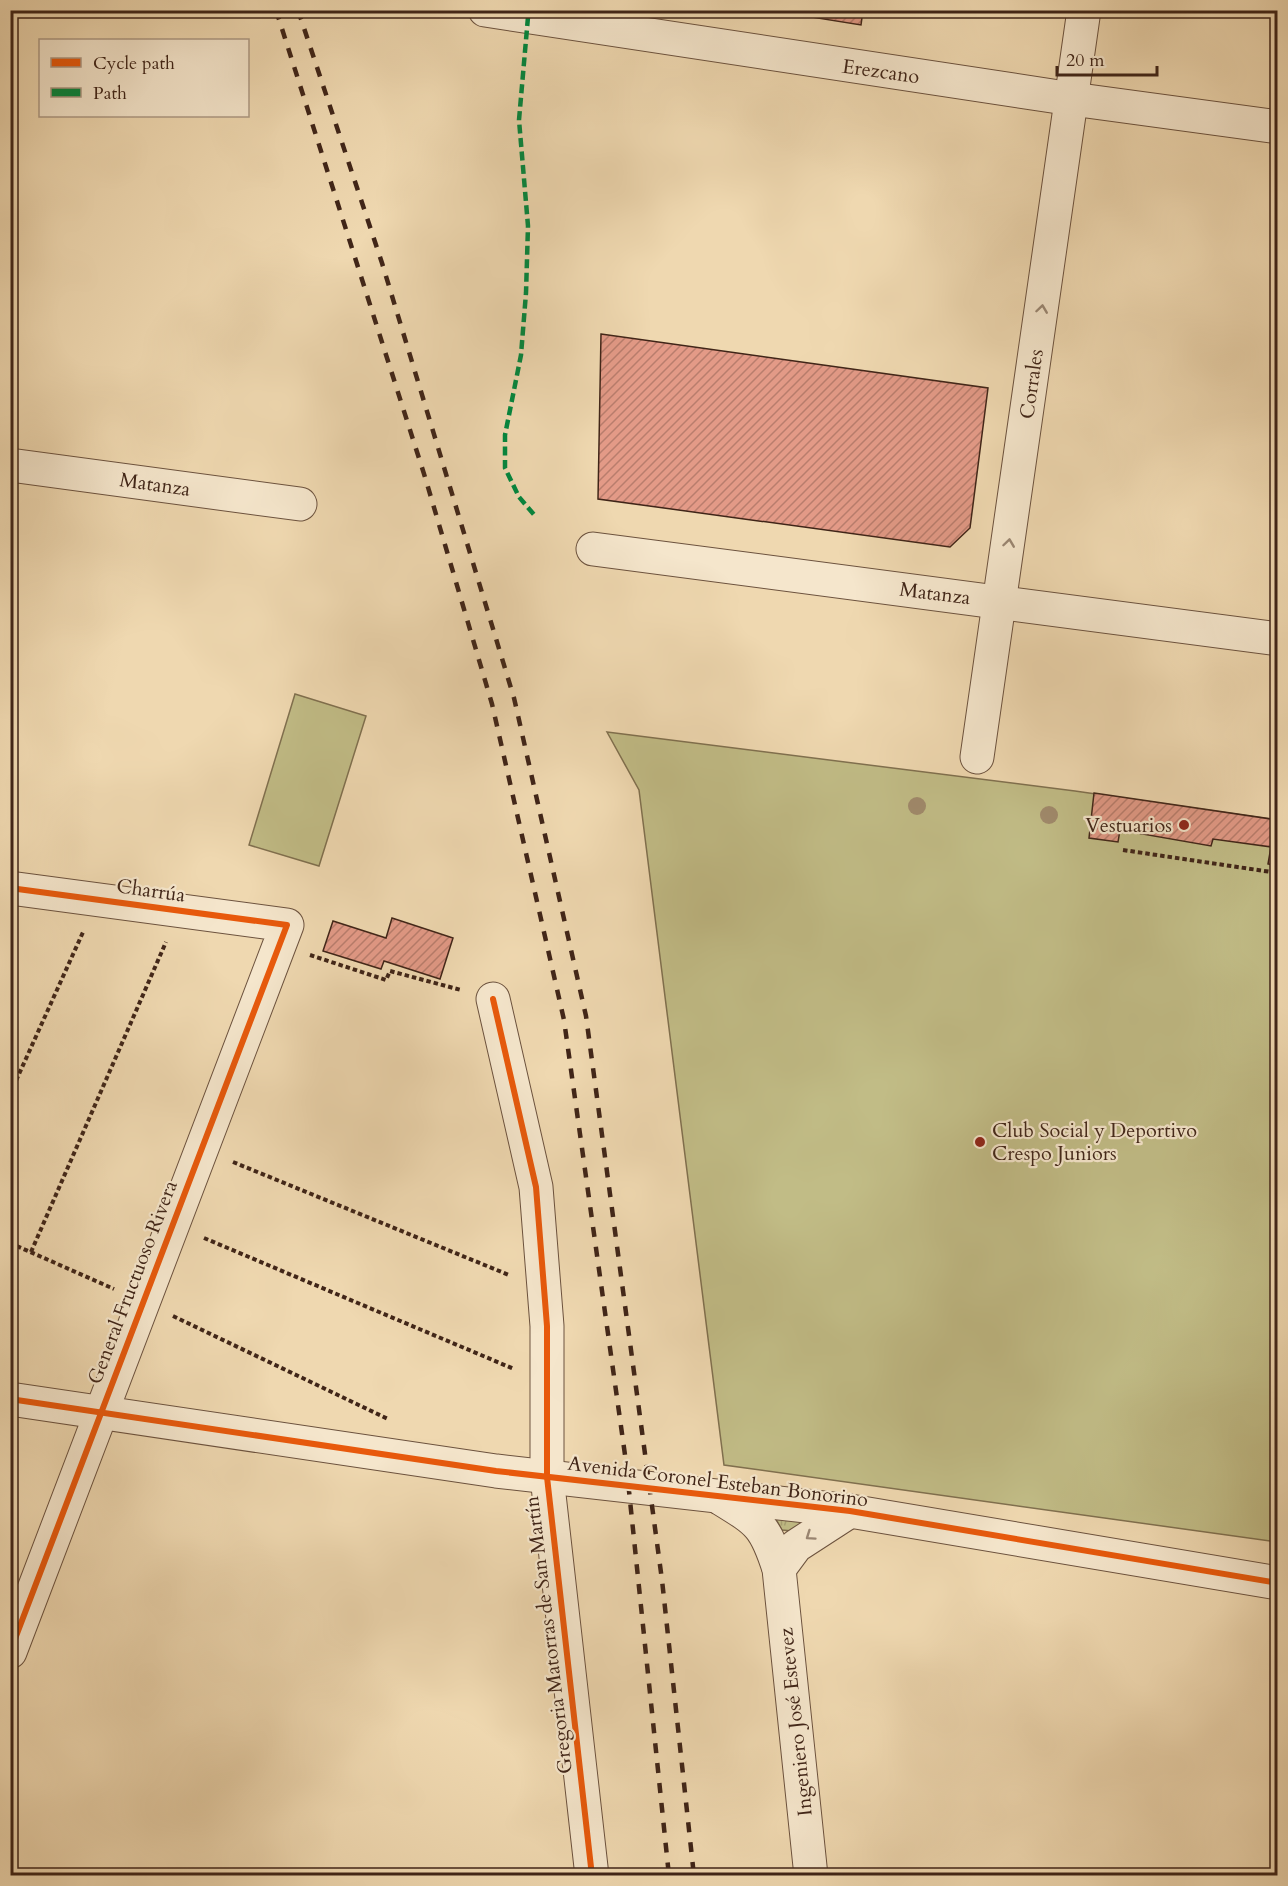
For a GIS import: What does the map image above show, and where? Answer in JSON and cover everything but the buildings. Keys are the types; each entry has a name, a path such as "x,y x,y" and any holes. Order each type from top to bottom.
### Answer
{"street":[{"name":"Erezcano","path":"485,10 1071,99 1278,127"},
{"name":"Corrales","path":"977,757 1084,10"},
{"name":"Matanza","path":"10,465 300,504"},
{"name":"Matanza","path":"593,549 1278,639"},
{"name":"Charrúa","path":"10,888 179,911 283,935"},
{"name":"General Fructuoso Rivera","path":"10,1652 283,935"},
{"name":"Gregoria Matorras de San Martín","path":"494,999 536,1187 544,1290 547,1477 592,1875"},
{"name":"Avenida Coronel Esteban Bonorino","path":"10,1399 547,1477 850,1511 1278,1583"},
{"name":"Ingeniero José Estevez","path":"720,1498 748,1515 768,1535 779,1569 811,1875"},
{"path":"779,1569 796,1546 850,1511"}],"path":[{"path":"1123,850 1278,873"},
{"path":"10,1094 98,900"},
{"path":"31,1252 179,911"},
{"path":"283,935 386,980 390,971 494,999"},
{"path":"201,1149 544,1290"},
{"path":"172,1224 547,1383"},
{"path":"10,1243 142,1302 389,1420"}],"green space":[{"path":"295,694 366,716 319,866 249,845"},
{"name":"Club Social y Deportivo Crespo Juniors","path":"607,732 1075,791 1277,820 1277,1542 724,1465 639,790"},
{"path":"766,1512 817,1516 802,1532 782,1530 777,1521"}],"railway":[{"path":"276,10 425,477 492,704 564,1020 626,1462 669,1876"},
{"path":"298,10 382,263 514,698 586,1016 662,1580 694,1876"}],"marked path":[{"path":"528,17 519,120 528,226 526,293 521,355 505,435 505,468 519,497 536,517"}],"cycle path":[{"path":"10,888 287,925 10,1652"},
{"path":"493,999 536,1187 547,1326 547,1477 592,1876"},
{"path":"10,1399 496,1471 850,1511 1278,1583"}],"place":[{"name":"Vestuarios","path":"1184,825"},
{"name":"Club Social y Deportivo Crespo Juniors","path":"980,1142"}]}
